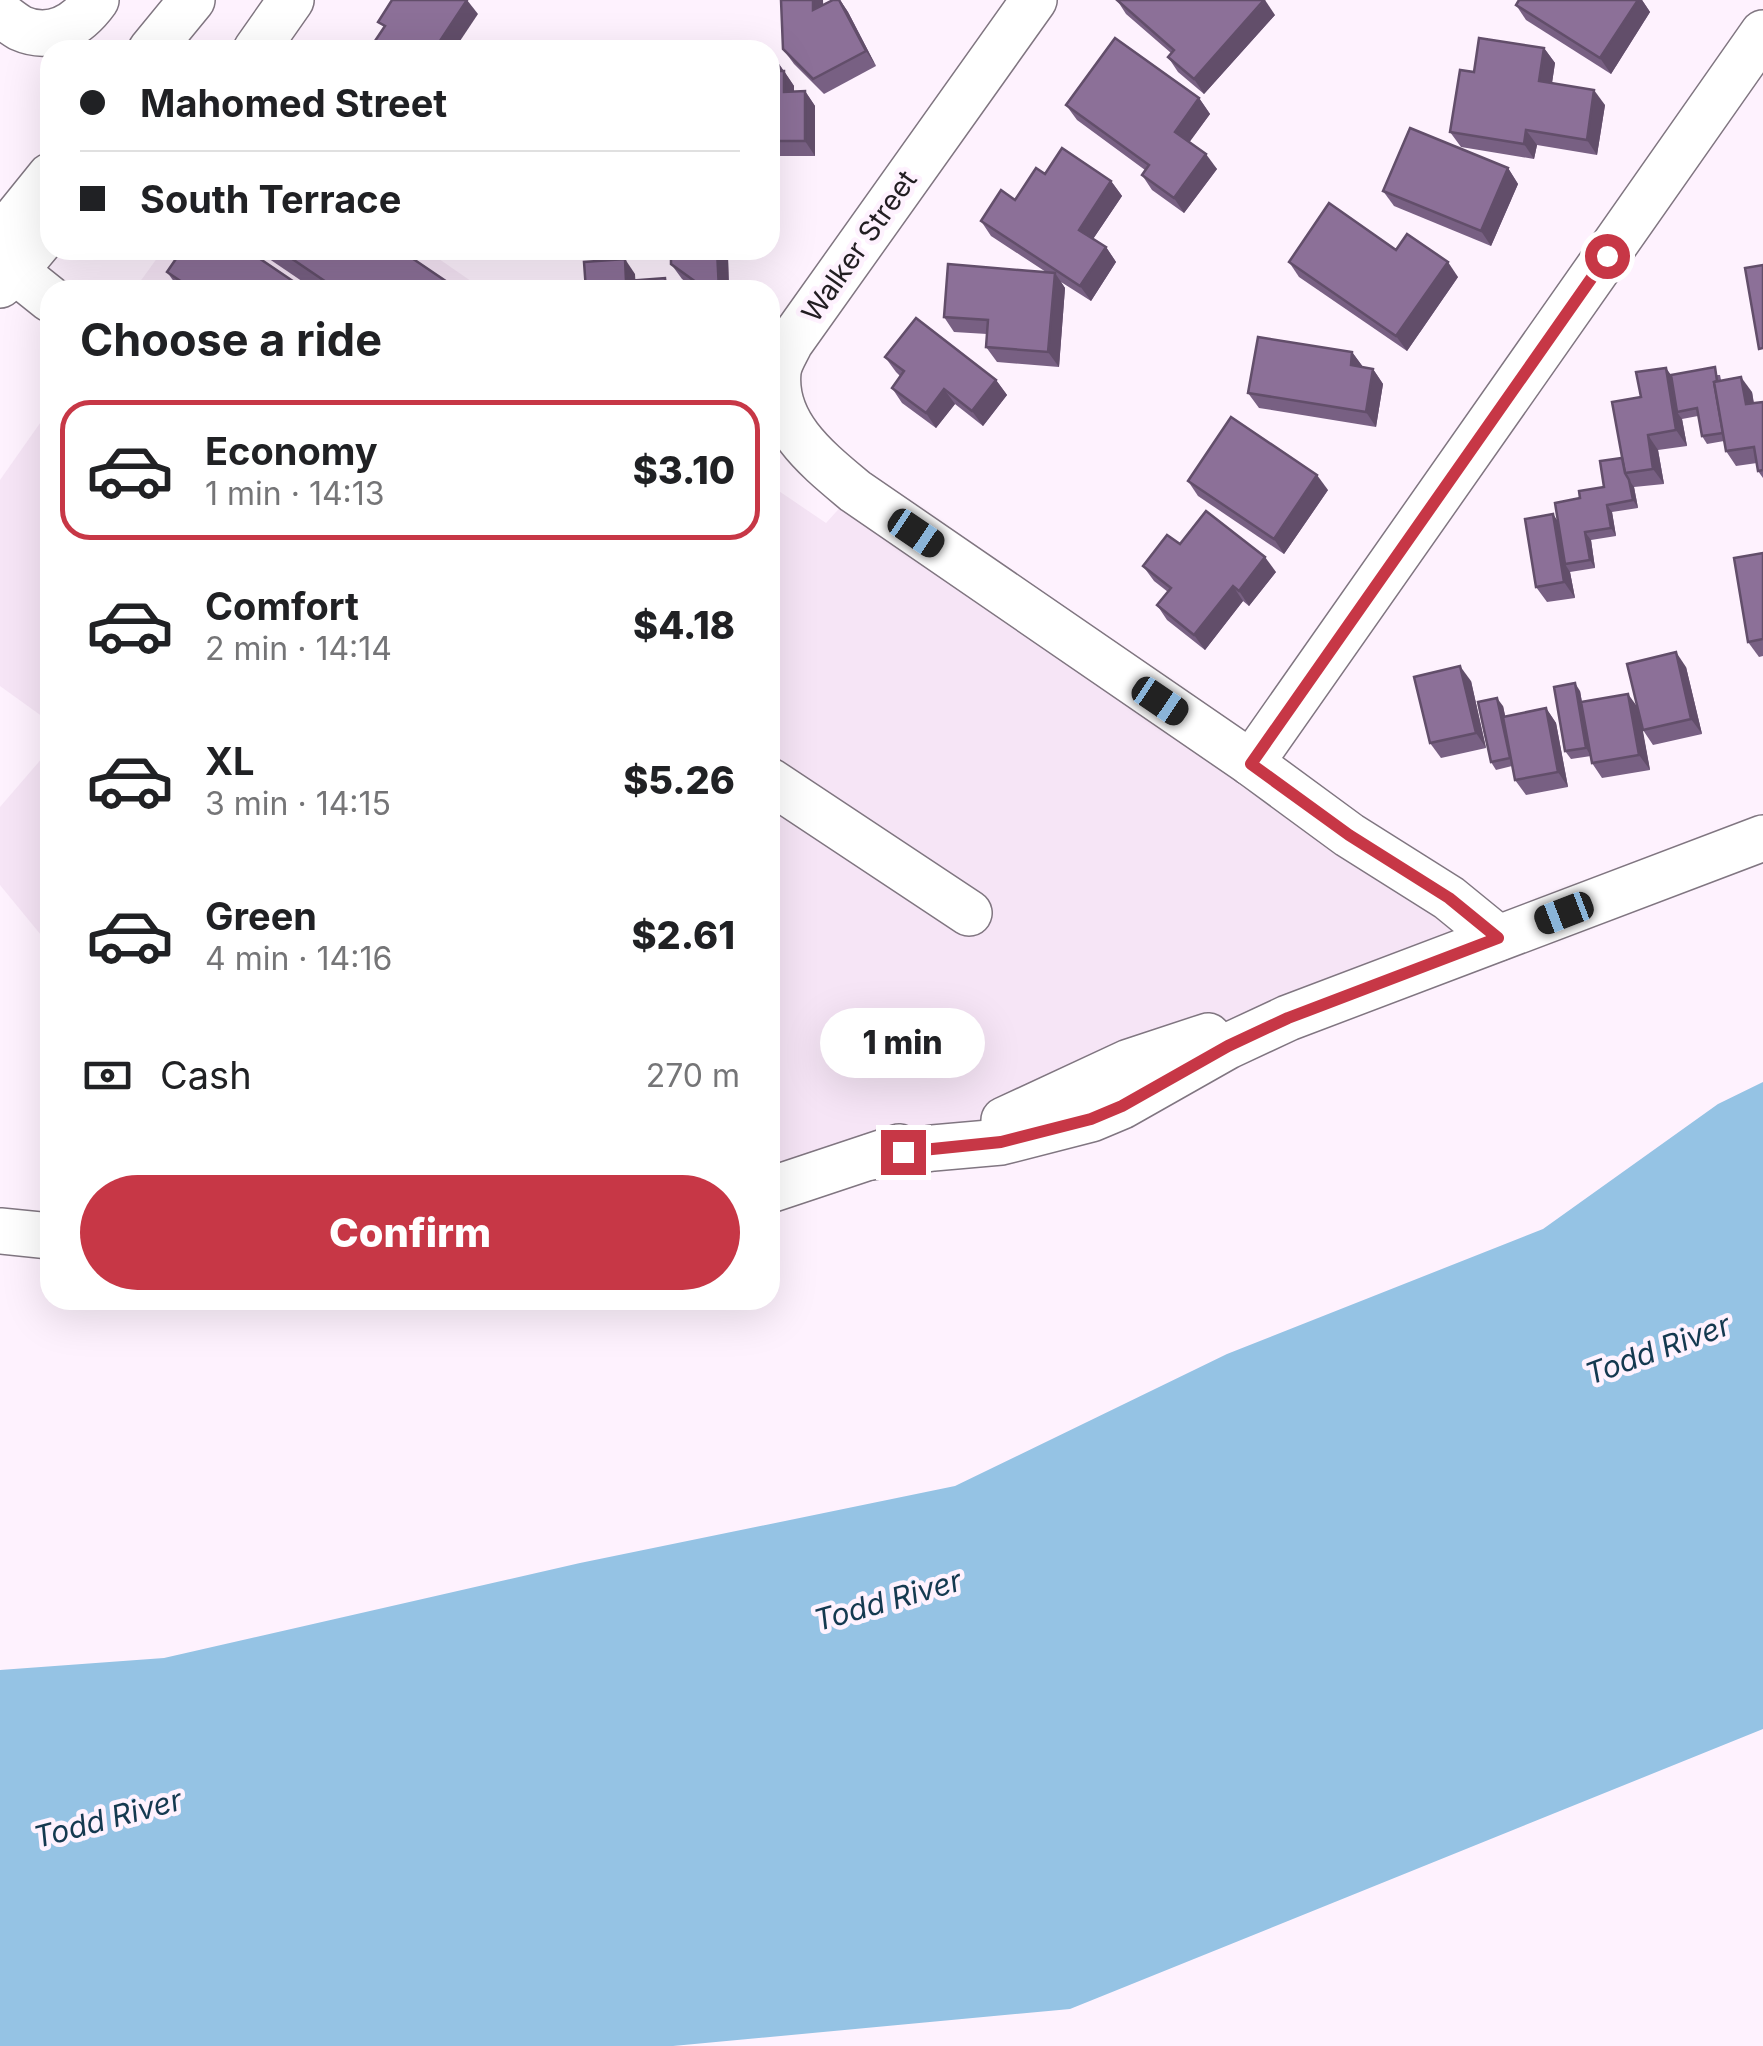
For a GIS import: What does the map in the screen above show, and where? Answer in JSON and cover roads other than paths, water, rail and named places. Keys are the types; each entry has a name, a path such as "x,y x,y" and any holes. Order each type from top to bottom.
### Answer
{"street":[{"path":"159,40 193,0"},
{"path":"170,40 193,0"},
{"path":"263,40 291,0"},
{"name":"Walker Street","path":"780,364 790,343 1034,0"},
{"path":"0,14 21,28 43,33 81,14"},
{"path":"1251,764 1763,33"},
{"path":"4,263 40,195"},
{"path":"4,263 40,237"},
{"path":"4,263 40,291"},
{"name":"Walker Street","path":"780,404 794,432 820,462 855,491 1349,835 1425,912 1477,946"},
{"path":"780,788 969,913"},
{"path":"780,1187 922,1138 1004,1120 1129,1062 1181,1044 1288,1018 1763,838"},
{"path":"0,1230 40,1235"}],"water":[{"name":"Todd River","path":"1763,1082 1763,1729 1070,2009 673,2046 0,2046 0,1670 164,1658 580,1563 955,1486 1227,1354 1543,1229 1718,1104"}]}
